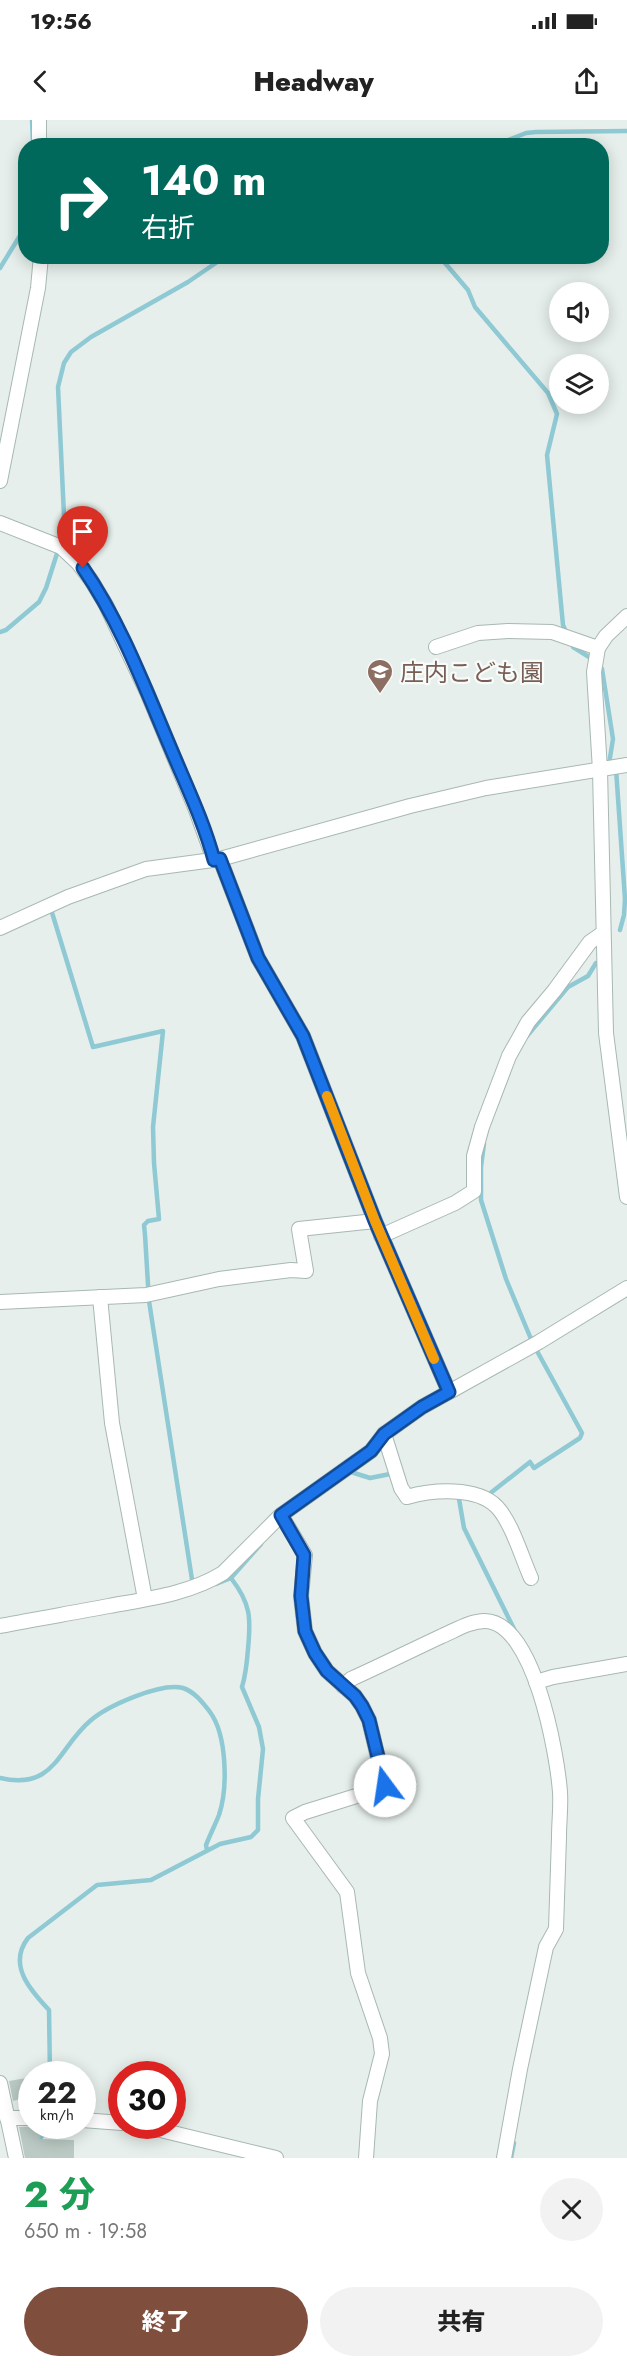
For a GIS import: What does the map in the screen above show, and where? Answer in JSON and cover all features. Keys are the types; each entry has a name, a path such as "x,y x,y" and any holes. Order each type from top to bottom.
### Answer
{"street":[{"path":"39,120 39,138"},
{"path":"0,481 38,288 40,264"},
{"path":"0,524 60,546 83,568 106,605 147,692 258,958 303,1036 381,1236 449,1392"},
{"path":"627,616 606,636 596,657 606,1033 627,1197"},
{"path":"436,647 478,633 552,632 569,638 596,657"},
{"path":"0,928 146,869 215,857 486,788 620,766"},
{"path":"381,1236 455,1203 474,1191 474,1156 482,1126 509,1056 528,1022 554,991 573,963 590,942 603,933"},
{"path":"0,1302 148,1294 219,1280 291,1270 306,1271 299,1229 375,1221"},
{"path":"0,1626 146,1599 193,1587 223,1573 282,1518 371,1451 384,1434 422,1407 539,1342 627,1288"},
{"path":"100,1297 112,1423 146,1599"},
{"path":"384,1434 400,1488 407,1497 440,1491 483,1497 497,1507 508,1525 531,1578"},
{"path":"282,1518 304,1555 301,1596 305,1631 315,1653 327,1671 362,1706 369,1720 385,1786 292,1818 347,1892 358,1973 380,2038 382,2054 370,2101 366,2158"},
{"path":"343,1686 351,1679 434,1640 472,1623 487,1621 501,1625 512,1636 540,1681 560,1793 556,1929 546,1947 504,2158"},
{"path":"540,1681 627,1664"},
{"path":"0,2083 16,2158"},
{"path":"7,2118 18,2118"},
{"path":"186,2136 276,2158"}],"building":[{"path":"18,2079 18,2100 13,2101 9,2081"},
{"path":"21,2139 74,2140 74,2158 25,2158"}],"waterway":[{"path":"32,120 33,138"},
{"path":"513,138 536,132 627,131"},
{"path":"0,268 18,239"},
{"path":"0,632 6,630 39,602 46,588 61,541 64,516 58,387 64,363 71,352 91,337 188,282 214,264"},
{"path":"446,264 468,290 475,307 548,393 557,414 547,455 563,625 567,634"},
{"path":"571,642 573,647 602,669 613,739 609,764"},
{"path":"616,769 625,899 620,930"},
{"path":"50,906 93,1047 163,1031 153,1127 159,1219 148,1221 144,1225 149,1301 193,1586"},
{"path":"527,1036 568,987 588,976 596,963"},
{"path":"484,1144 481,1200 506,1279 531,1339"},
{"path":"488,1495 530,1462 534,1468 580,1438 582,1433 537,1351"},
{"path":"349,1473 370,1478 395,1473"},
{"path":"458,1493 464,1528 518,1637"},
{"path":"231,1578 261,1544"},
{"path":"50,2061 49,2010 35,1995 21,1968 22,1948 28,1938 97,1885 151,1880 220,1844 251,1837 258,1830 258,1799 263,1749 259,1727 242,1687 249,1638 248,1612 243,1596 231,1578 216,1584"},
{"path":"0,1778 18,1780 33,1778 44,1773 79,1732 98,1715 121,1702 148,1692 173,1687 183,1688 195,1695 210,1712 216,1722 223,1748 225,1777 222,1804 206,1845 207,1850"},
{"path":"38,2143 40,2139"},
{"path":"511,2158 514,2143"}],"slow traffic":[{"path":"327,1096 375,1221 434,1359"}],"place":[{"name":"庄内こども園","path":"380,695"}],"route":[{"path":"83,568 106,605 147,692 196,810 214,860 220,859 258,958 303,1036 375,1221 449,1392 422,1407 384,1434 371,1451 281,1515 304,1555 301,1596 305,1631 315,1653 327,1671 355,1696 362,1706 369,1720 385,1786"}]}
